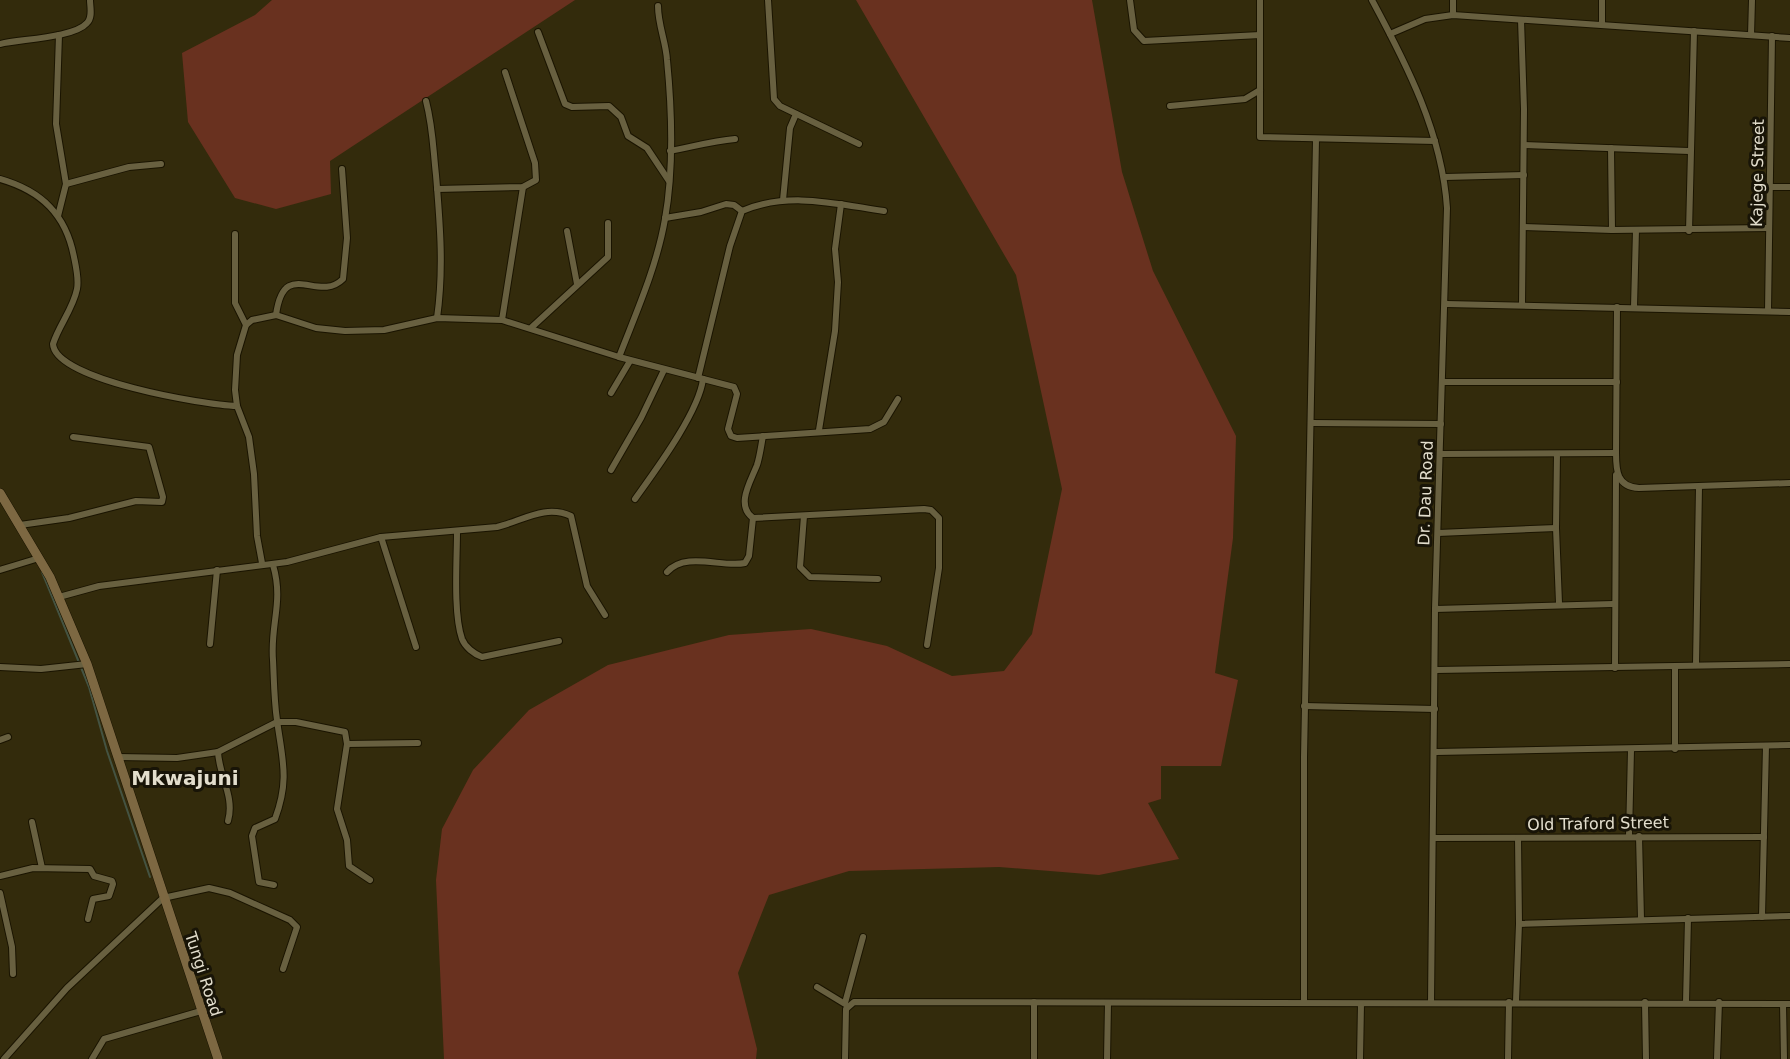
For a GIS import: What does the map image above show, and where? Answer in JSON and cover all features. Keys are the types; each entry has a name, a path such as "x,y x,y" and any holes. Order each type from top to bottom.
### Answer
{"main road":[{"name":"Tungi Road","path":"0,493 39,558 87,664 218,1059"}],"street":[{"path":"0,44 59,35 87,23 91,17 90,0"},
{"path":"768,0 772,93 780,106 859,144"},
{"path":"1130,0 1134,30 1144,41 1260,35"},
{"path":"1260,0 1260,137 1435,141"},
{"name":"Dr. Dau Road","path":"1372,0 1417,91 1445,177 1446,304 1435,609 1436,752 1432,838 1431,1003"},
{"path":"1453,0 1453,15"},
{"path":"1602,0 1602,25"},
{"path":"1751,35 1752,0"},
{"path":"619,357 659,246 665,218 670,151 667,59 659,24 658,6"},
{"path":"1390,34 1425,19 1453,15 1790,38"},
{"path":"1521,20 1524,146 1522,305"},
{"path":"1689,231 1689,151 1694,31"},
{"path":"538,32 565,104 572,106 603,104 614,109 621,117 628,136 647,148 669,181"},
{"path":"58,216 66,184 57,124 59,35"},
{"name":"Kajege Street","path":"1768,311 1773,36"},
{"path":"437,189 523,187 536,180 536,163 505,72"},
{"path":"1170,106 1245,99 1260,90"},
{"path":"426,101 434,129 443,268 437,318"},
{"path":"783,200 790,128 796,114"},
{"path":"670,151 695,147 713,140 735,139"},
{"path":"1304,1003 1304,706 1316,140"},
{"path":"1524,146 1689,151"},
{"path":"1611,147 1612,230"},
{"path":"66,184 118,170 161,164"},
{"path":"276,315 281,293 285,287 291,284 329,286 336,285 343,279 346,238 342,169"},
{"path":"1445,177 1524,175"},
{"path":"0,179 28,192 50,207 58,216 71,241 77,287 72,305 53,344 56,353 70,364 114,382 194,402 237,406"},
{"path":"502,320 523,187"},
{"path":"1769,187 1790,188"},
{"path":"665,218 701,212 726,204 742,211 783,200 808,199 884,211"},
{"path":"819,430 835,331 838,282 835,249 840,204"},
{"path":"635,499 680,430 700,393 701,378 730,246 742,211"},
{"path":"532,327 545,318 577,284 608,257 608,223"},
{"path":"1524,227 1689,231 1769,228"},
{"path":"1634,307 1636,230"},
{"path":"567,231 577,284"},
{"path":"235,234 236,303 246,325"},
{"path":"1446,304 1790,312"},
{"path":"1615,668 1613,604 1617,307"},
{"path":"262,563 257,536 254,474 249,437 237,406 235,369 246,325 252,320 276,315 316,328 345,331 384,330 437,318 502,320 532,327 555,338 630,361 728,385 736,390 737,394 728,429 731,436 763,436 877,426 890,414 898,399"},
{"path":"610,393 630,361"},
{"path":"610,470 641,418 664,370"},
{"path":"1443,382 1617,382"},
{"path":"1311,423 1441,424"},
{"path":"667,572 675,565 690,563 745,563 749,556 753,518 745,508 745,495 757,464 763,436"},
{"path":"20,525 69,518 136,501 156,504 164,500 149,447 73,437"},
{"path":"1440,454 1616,453"},
{"path":"1557,454 1556,528 1559,603"},
{"path":"1616,474 1624,484 1632,488 1790,483"},
{"path":"1696,665 1699,487"},
{"path":"753,518 924,509 936,513 939,518 939,568 927,645"},
{"path":"58,597 99,586 262,563 273,565 381,537 457,532 506,525 533,514 563,512 571,516 587,586 606,615"},
{"path":"804,516 800,567 804,573 810,577 878,579"},
{"path":"1438,533 1556,528"},
{"path":"457,532 460,625 467,647 482,657 559,641"},
{"path":"381,537 416,647"},
{"path":"0,570 39,558"},
{"path":"273,565 279,595 273,659 277,722 284,760 284,785 275,819 255,828 252,836 259,882 274,885"},
{"path":"210,644 217,570"},
{"path":"1435,609 1559,603 1613,604"},
{"path":"0,666 41,669 87,664"},
{"path":"1436,670 1790,664"},
{"path":"1675,667 1675,749"},
{"path":"1304,706 1435,709"},
{"path":"118,757 177,758 218,752 277,722 296,722 343,731 347,736 347,744 338,794 338,816 347,840 349,866 370,880"},
{"path":"0,740 8,737"},
{"path":"347,744 418,743"},
{"path":"1436,752 1632,750 1790,745"},
{"path":"1762,917 1766,746"},
{"path":"1629,836 1632,750"},
{"path":"218,752 220,769 229,800 228,821"},
{"path":"32,822 42,868"},
{"path":"1639,836 1641,919"},
{"path":"1508,1059 1519,924 1518,837"},
{"name":"Old Traford Street","path":"1432,838 1764,837"},
{"path":"0,876 42,868 92,870 94,876 113,882 109,896 93,899 88,919"},
{"path":"4,1059 67,988 163,898 209,888 230,893 290,920 297,927 283,969"},
{"path":"0,893 8,921 14,974"},
{"path":"1519,924 1790,916"},
{"path":"1686,1002 1688,918"},
{"path":"0,920 8,921"},
{"path":"845,1059 846,1005 864,938"},
{"path":"817,987 846,1005"},
{"path":"846,1005 854,1002 1360,1004 1512,1001 1786,1004 1784,1059"},
{"path":"1034,1002 1034,1059"},
{"path":"1645,1002 1646,1059"},
{"path":"1717,1059 1719,1002"},
{"path":"1107,1059 1108,1003"},
{"path":"1360,1004 1360,1059"},
{"path":"92,1059 104,1039 201,1011"}],"shaded area":[{"path":"272,0 575,0 330,161 331,194 276,209 235,198 188,122 182,53 255,15"},
{"path":"856,0 1092,0 1122,172 1153,271 1236,436 1233,538 1215,673 1238,680 1221,766 1161,766 1161,799 1148,803 1179,859 1099,875 999,867 849,871 769,895 738,973 757,1049 756,1059 444,1059 436,880 442,829 473,770 529,710 608,665 729,635 811,629 887,646 952,676 1004,671 1032,634 1062,489 1016,275"}],"waterway":[{"path":"42,572 89,687 107,751 150,877"}],"district":[{"name":"Mkwajuni","path":"185,778"}]}
